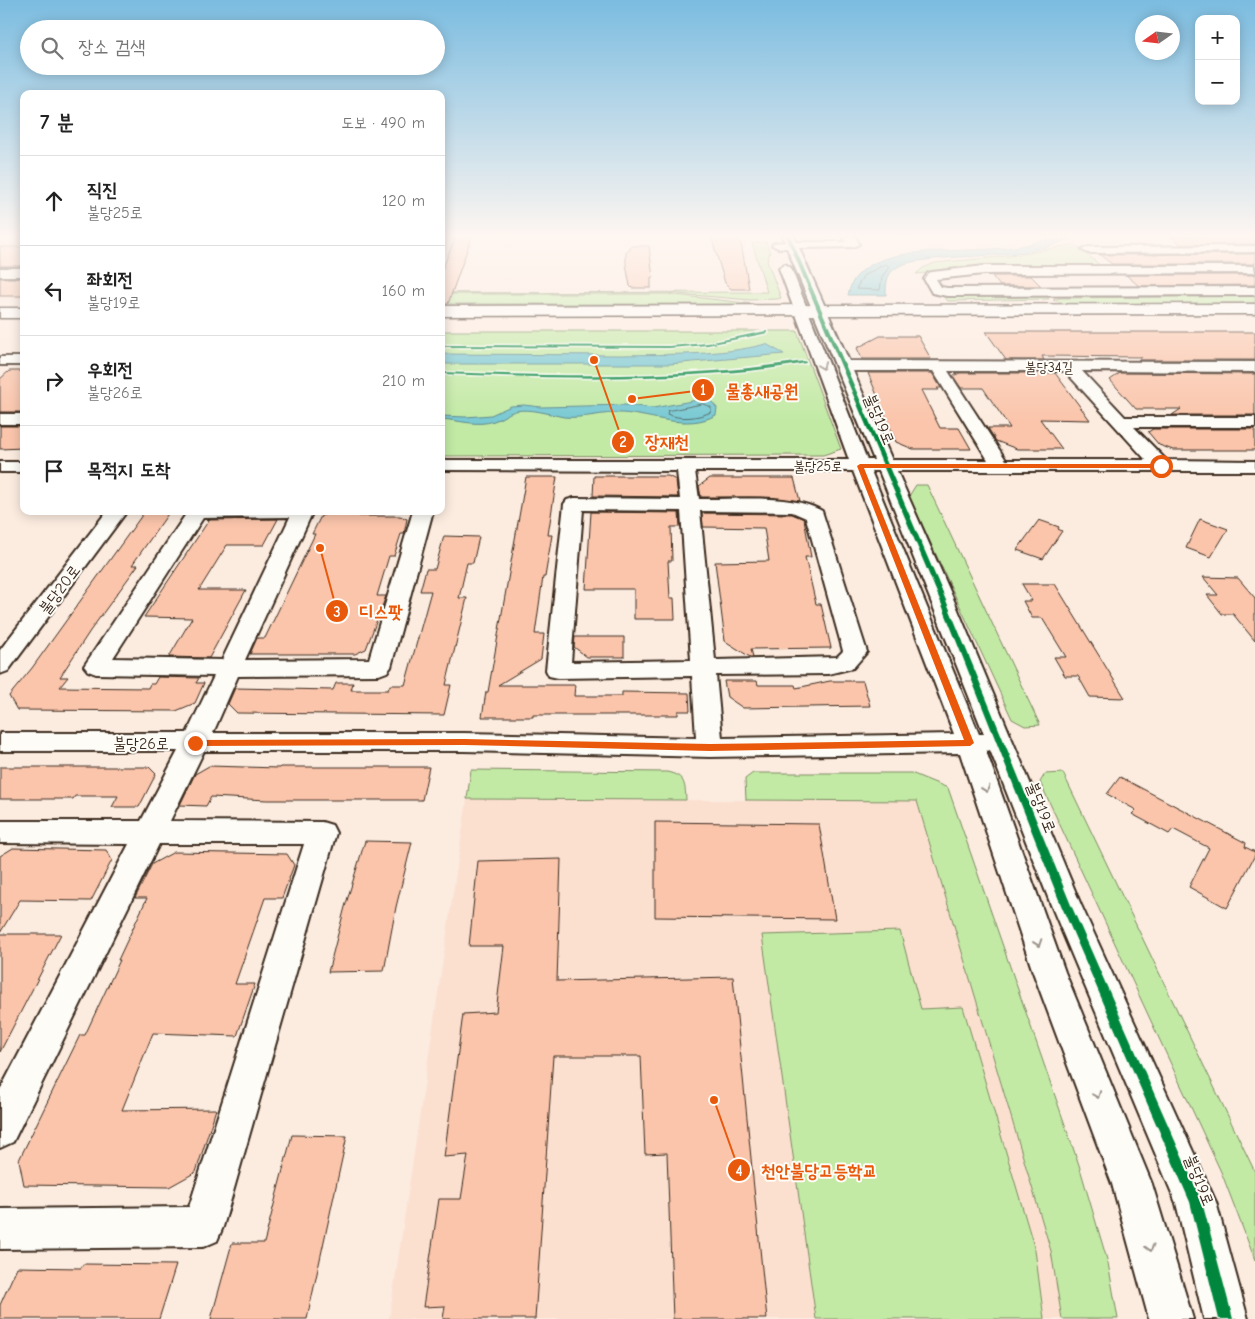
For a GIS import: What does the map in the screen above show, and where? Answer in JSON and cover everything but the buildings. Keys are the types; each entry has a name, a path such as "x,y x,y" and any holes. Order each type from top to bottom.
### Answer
{"main road":[{"path":"445,323 811,315 1255,309"},
{"path":"445,312 811,315 1255,322"},
{"path":"0,313 20,313"},
{"path":"0,324 20,324"}],"street":[{"path":"803,298 811,315"},
{"path":"806,298 811,315"},
{"name":"불당19로","path":"811,315 843,366 885,466 986,743 1048,972 1132,1184 1171,1319"},
{"name":"불당19로","path":"811,315 860,466 986,743 1066,905 1196,1202 1226,1319"},
{"path":"0,360 20,360"},
{"name":"불당34길","path":"843,366 1255,367"},
{"path":"938,366 1001,467"},
{"path":"1070,367 1161,466"},
{"path":"0,419 20,419"},
{"path":"1121,422 1255,422"},
{"name":"불당25로","path":"445,465 1255,466"},
{"path":"685,465 710,748"},
{"path":"0,467 20,467"},
{"path":"574,504 792,506 805,509 815,515 855,652 845,663 828,666 703,668 558,670 574,504"},
{"name":"불당20로","path":"0,666 114,515"},
{"path":"195,515 96,666 232,668 379,666 422,515"},
{"path":"0,1129 232,668 301,515"},
{"name":"불당26로","path":"0,742 464,742 710,748 986,743"},
{"path":"0,832 322,833 203,1227 0,1229"}],"shaded area":[{"path":"0,298 20,298 20,299"},
{"path":"467,799 917,801 1051,1251 1062,1319 389,1319"}],"green space":[{"path":"445,298 698,298 754,304 445,304"},
{"path":"721,298 781,298 777,299 750,300"},
{"path":"944,298 1049,299 948,301"},
{"path":"1060,298 1255,298 1255,303 1067,304 1053,300"},
{"path":"445,331 797,331 841,449 823,455 445,456"},
{"path":"916,485 927,485 1040,725 1025,726 1012,719 909,496"},
{"path":"471,770 667,772 681,778 686,800 467,799"},
{"path":"753,773 911,773 948,788 1079,1165 1108,1263 1118,1319 1062,1319 1051,1251 917,801 746,800 745,779"},
{"path":"1063,773 1255,1172 1255,1260 1222,1174 1040,782 1045,774"},
{"path":"900,931 921,1009 963,1007 1035,1250 1044,1319 816,1319 762,935"}],"water":[{"path":"766,344 784,354 670,364 445,364 445,354 676,354 731,351"},
{"path":"703,399 711,401 717,408 716,415 705,420 693,422 670,421 622,413 564,417 528,410 515,411 488,423 468,423 445,420 445,416 491,415 511,406 524,405 541,407 625,405 653,408"}],"cycle path":[{"path":"814,298 945,605 1066,905 1196,1202 1226,1319"},
{"path":"445,346 669,347 708,344 766,332"},
{"path":"445,373 578,377 669,375 714,373 804,362"}],"place":[{"name":"장재천","path":"594,360"},
{"name":"물총새공원","path":"632,399"},
{"name":"디스팟","path":"320,548"},
{"name":"천안불당고등학교","path":"714,1100"}],"route":[{"path":"195,743 464,742 710,748 970,743 860,466 1161,466"}]}
